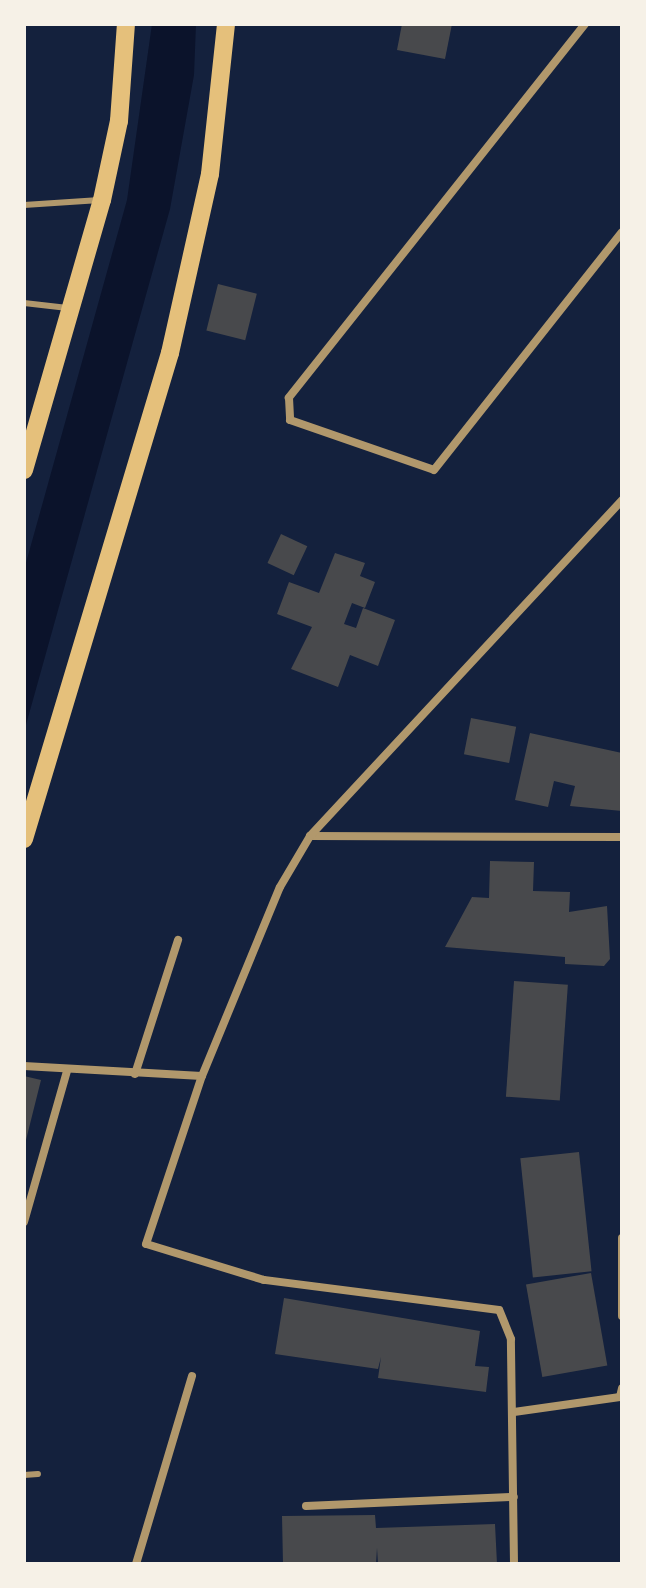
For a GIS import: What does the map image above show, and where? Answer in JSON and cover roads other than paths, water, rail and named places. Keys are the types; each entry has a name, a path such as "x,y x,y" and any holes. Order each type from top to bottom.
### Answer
{"main road":[{"path":"24,470 102,200 119,121 126,24"},
{"path":"24,839 170,353 210,174 226,24"}],"street":[{"path":"585,24 289,398 290,420 434,470 622,232"},
{"path":"514,1564 514,1412 509,1323 499,1310 264,1280 146,1244 202,1076 280,887 310,836 622,500"},
{"path":"310,836 622,837"},
{"path":"135,1074 178,940"},
{"path":"24,1066 67,1071 202,1076"},
{"path":"24,1222 67,1071"},
{"path":"622,1238 622,1316"},
{"path":"136,1564 192,1376"},
{"path":"514,1412 621,1394"},
{"path":"306,1506 514,1497"}],"lane":[{"path":"24,205 102,200"},
{"path":"24,303 70,309"},
{"path":"24,1475 38,1474"}],"water":[{"path":"152,24 196,24 194,75 170,209 24,732 24,570 127,200"}]}
